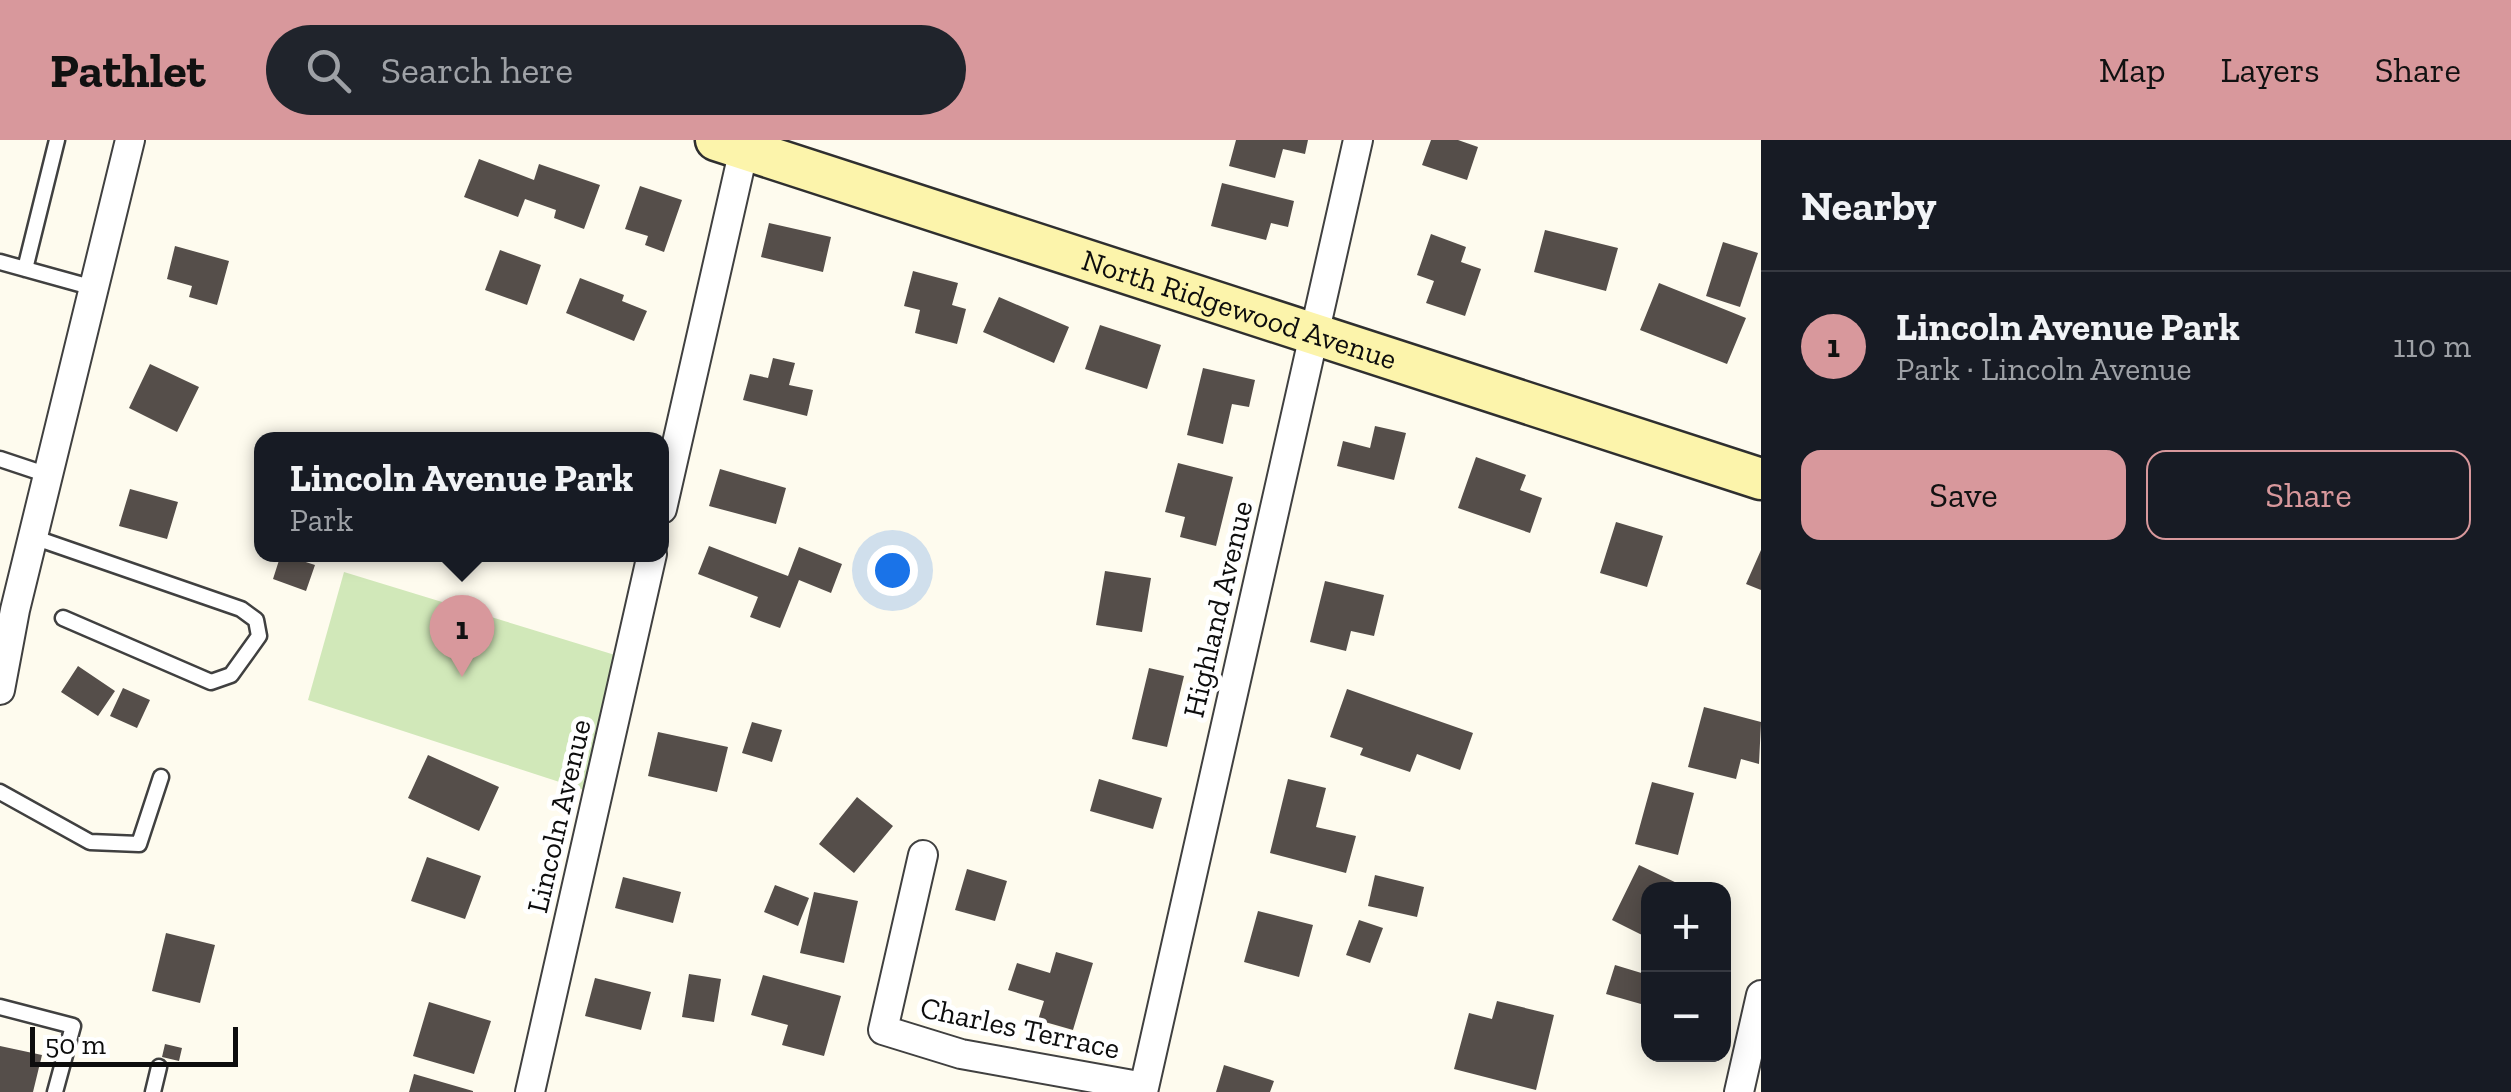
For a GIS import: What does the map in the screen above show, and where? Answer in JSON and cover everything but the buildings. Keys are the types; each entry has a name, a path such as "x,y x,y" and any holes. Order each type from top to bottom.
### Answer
{"street":[{"path":"0,690 7,608 33,537 130,140"},
{"name":"Highland Avenue","path":"1143,1089 1358,140"},
{"path":"669,474 735,143"},
{"name":"North Ridgewood Avenue","path":"735,143 1761,478"},
{"name":"Lincoln Avenue","path":"530,1092 650,562"},
{"name":"Charles Terrace","path":"923,854 883,1030 960,1054 1143,1089"},
{"path":"1739,1092 1761,995"}],"lane":[{"path":"26,269 57,140"},
{"path":"0,262 94,288"},
{"path":"0,459 48,475"},
{"path":"33,537 241,609 256,620 259,636 231,675 211,682 63,618"},
{"path":"0,792 90,842 140,844 161,778"},
{"path":"0,1006 73,1026 55,1092"},
{"path":"153,1092 159,1067"}],"green space":[{"path":"344,572 615,655 584,790 308,700"}],"place":[{"name":"Lincoln Avenue Park","path":"462,677"}]}
